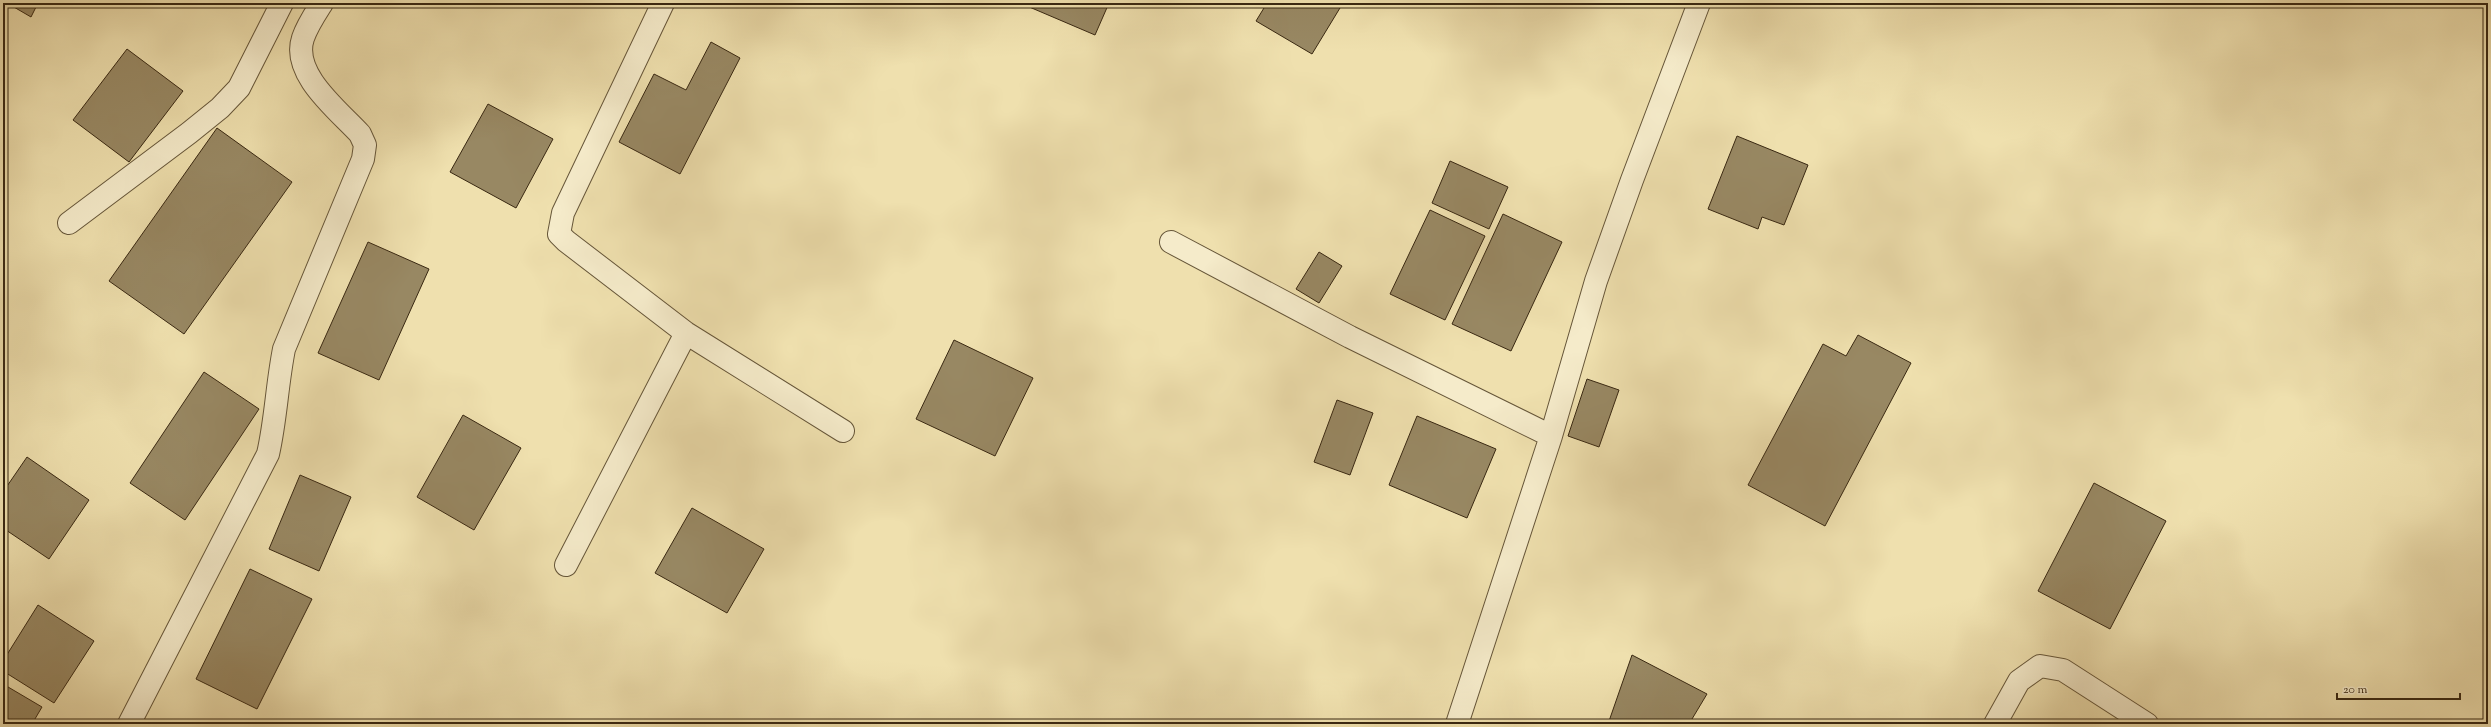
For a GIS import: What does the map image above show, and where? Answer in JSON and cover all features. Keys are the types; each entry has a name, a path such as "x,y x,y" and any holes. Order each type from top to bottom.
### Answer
{"street":[{"path":"69,223 220,108 239,88 282,3"},
{"path":"129,724 268,454 275,425 279,377 284,349 363,159 365,145 360,134 308,78 302,64 300,51 303,38 322,3"},
{"path":"663,3 563,213 559,234 566,241 686,333 843,430"},
{"path":"1457,724 1551,436 1596,281 1632,180 1699,3"},
{"path":"1171,242 1350,338 1551,436"},
{"path":"566,565 686,333"},
{"path":"1995,724 2019,681 2040,666 2063,670 2146,724"}],"building":[{"path":"3,3 7,3 3,10"},
{"path":"7,3 38,3 31,17"},
{"path":"1020,3 1109,3 1095,35"},
{"path":"1267,3 1343,3 1312,54 1256,21"},
{"path":"711,42 740,58 680,174 619,142 654,74 686,90"},
{"path":"127,49 183,91 129,162 73,120"},
{"path":"488,104 553,139 516,208 450,172"},
{"path":"217,128 292,182 184,334 109,281"},
{"path":"1737,136 1808,165 1784,225 1762,217 1758,229 1708,209"},
{"path":"1450,161 1508,187 1489,229 1432,203"},
{"path":"1430,210 1485,236 1445,320 1390,294"},
{"path":"1503,214 1562,242 1511,351 1452,324"},
{"path":"368,242 429,269 379,380 318,353"},
{"path":"1319,252 1342,266 1319,303 1296,289"},
{"path":"1858,335 1911,363 1825,526 1748,485 1823,344 1846,356"},
{"path":"954,340 1033,378 995,456 916,419"},
{"path":"204,372 259,409 185,520 130,483"},
{"path":"1587,379 1619,390 1599,447 1568,436"},
{"path":"1337,400 1373,413 1350,475 1314,462"},
{"path":"463,415 521,448 474,530 417,497"},
{"path":"1417,416 1496,449 1467,518 1389,485"},
{"path":"27,457 89,500 49,559 3,528 3,492"},
{"path":"300,475 351,497 319,571 269,549"},
{"path":"2094,483 2166,521 2110,629 2038,591"},
{"path":"692,508 764,549 727,613 655,573"},
{"path":"250,569 312,599 257,709 196,679"},
{"path":"38,605 94,641 54,703 3,671 3,661"},
{"path":"1632,655 1707,694 1689,724 1608,724"},
{"path":"3,684 42,707 32,724 3,723"}]}
